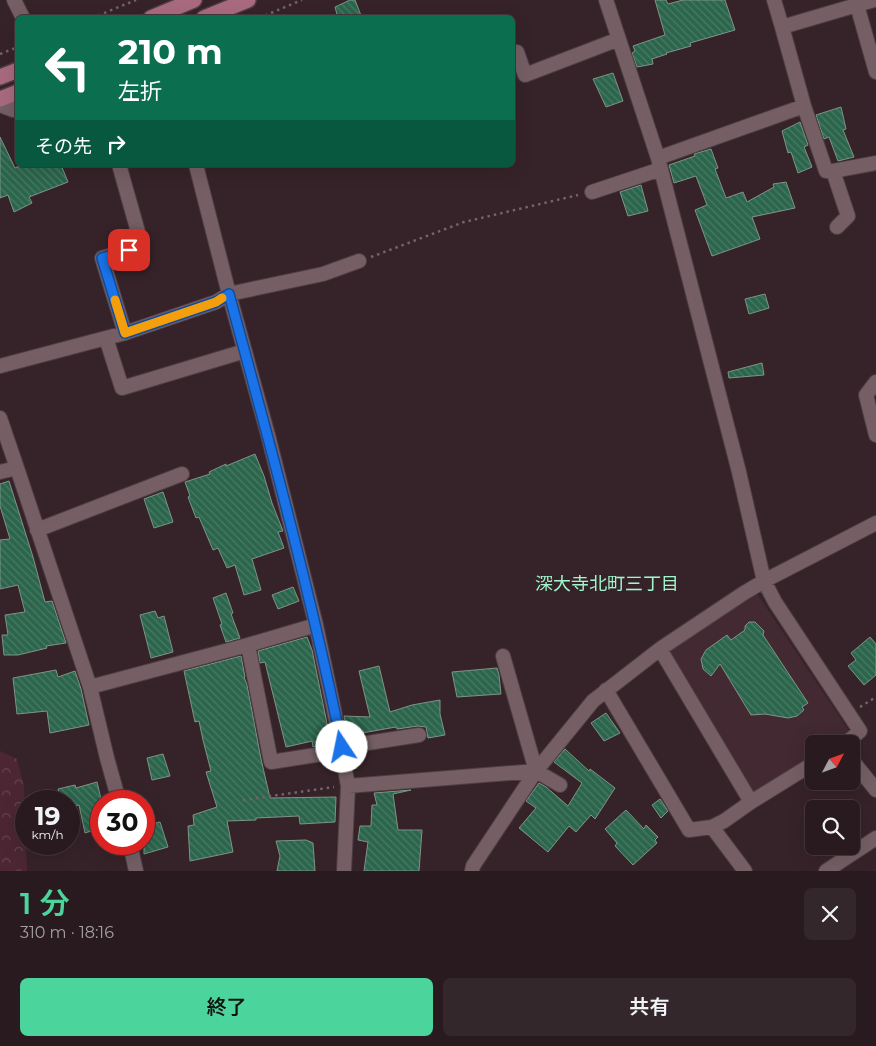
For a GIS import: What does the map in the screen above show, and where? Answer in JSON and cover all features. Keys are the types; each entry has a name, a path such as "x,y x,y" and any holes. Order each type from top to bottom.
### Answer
{"main road":[{"path":"158,15 194,0"},
{"path":"211,15 248,0"},
{"path":"0,77 15,71"},
{"path":"0,99 15,93"}],"street":[{"path":"14,0 22,15"},
{"path":"606,0 659,164 739,472 764,581 775,602 860,731 855,735"},
{"path":"774,0 804,106 826,171 876,162"},
{"path":"782,27 874,0"},
{"path":"857,5 876,72"},
{"path":"517,52 526,75 619,39"},
{"path":"0,105 15,109"},
{"path":"592,192 804,106"},
{"path":"197,167 268,435 316,625 342,749 348,786 344,871"},
{"path":"120,168 142,246 102,258 125,333"},
{"path":"833,171 848,216 837,227"},
{"path":"0,366 125,333 216,302 229,294 323,274 359,261"},
{"path":"106,338 122,388 245,351"},
{"path":"876,382 866,395 876,435"},
{"path":"0,418 90,688 116,790"},
{"path":"0,472 17,468"},
{"path":"38,530 182,474"},
{"path":"472,871 473,866 536,771 593,702 606,690 660,649 744,593 876,523"},
{"path":"90,688 248,646 316,625"},
{"path":"248,646 271,762 419,735"},
{"path":"660,649 751,802"},
{"path":"503,656 536,771"},
{"path":"606,690 689,830 712,827 724,821 805,769"},
{"path":"860,770 876,790"},
{"path":"348,786 536,771 560,785"},
{"path":"712,827 745,871"},
{"path":"826,871 876,838"},
{"path":"132,855 136,871"}],"path":[{"path":"99,15 136,0"},
{"path":"266,15 302,0"},
{"path":"0,54 15,48"},
{"path":"359,261 464,222 592,192"},
{"path":"243,800 348,786"}],"shaded area":[{"path":"756,592 849,731 843,735 805,735 805,760 751,794 665,654"}],"green space":[{"path":"0,751 17,759 24,786 24,790 15,790 15,855 26,855 27,871 0,871"}],"building":[{"path":"350,0 355,0 361,15 337,15 335,7"},
{"path":"655,0 666,0 668,4 683,0 725,0 735,30 690,43 691,46 652,59 653,64 637,67 632,53 635,51 633,46 665,35"},
{"path":"613,73 623,101 606,107 593,79"},
{"path":"841,107 846,129 843,130 854,157 838,161 829,137 824,139 816,115"},
{"path":"800,122 808,145 804,147 812,167 798,173 791,152 788,153 782,131"},
{"path":"0,137 15,168 62,167 68,182 29,197 32,203 14,212 8,195 0,198"},
{"path":"711,149 718,168 715,169 726,198 743,192 747,202 774,187 773,184 786,182 795,208 752,217 760,239 712,256 695,210 707,205 696,176 674,183 669,165"},
{"path":"641,185 648,211 628,216 620,192"},
{"path":"765,294 769,308 749,314 745,299"},
{"path":"762,363 764,375 729,378 728,372"},
{"path":"255,454 283,531 278,532 284,548 252,559 261,590 244,595 235,565 227,568 218,548 213,550 199,517 196,518 188,497 190,496 185,482 210,474 209,472 226,464 226,466"},
{"path":"9,481 45,602 52,601 66,643 46,646 47,648 18,655 4,655 2,635 8,635 5,615 25,612 18,585 0,589 0,540 10,539 0,506 0,484"},
{"path":"163,492 173,522 154,528 144,499"},
{"path":"293,587 299,601 278,609 272,595"},
{"path":"226,593 240,638 226,642 213,598"},
{"path":"155,611 158,618 164,616 173,652 151,658 140,615"},
{"path":"749,622 755,622 764,631 763,635 808,703 802,707 804,710 797,716 788,718 765,714 751,715 720,664 711,676 703,669 701,659 706,650 727,635 731,640 745,630 745,626"},
{"path":"307,637 312,650 331,743 313,747 312,741 286,747 265,662 260,663 258,651"},
{"path":"870,637 876,644 876,675 864,685 848,666 856,660 851,653"},
{"path":"241,656 270,798 336,797 335,822 300,824 299,816 227,821 233,852 190,861 188,826 194,825 193,815 217,807 206,772 211,771 199,721 195,722 184,671"},
{"path":"379,666 390,712 412,705 440,700 440,714 445,735 428,738 426,727 418,726 397,729 396,727 362,733 362,735 348,736 344,716 370,717 359,671"},
{"path":"497,668 501,694 457,697 452,672"},
{"path":"56,670 58,677 75,671 89,725 50,733 47,711 17,714 13,678"},
{"path":"606,713 620,733 604,741 591,723"},
{"path":"565,749 589,771 590,769 615,788 595,819 591,815 576,832 569,826 548,852 519,828 536,808 526,801 539,783 568,806 582,783 554,762"},
{"path":"163,754 170,776 152,780 147,758"},
{"path":"97,782 99,790 90,790 90,831 85,833 80,810 80,790 58,789 75,785 76,788"},
{"path":"411,790 393,794 398,830 422,830 419,871 364,871 368,842 358,840 360,826 371,826 372,805 377,805 374,793"},
{"path":"660,799 668,811 661,818 652,805"},
{"path":"626,810 644,829 646,825 658,837 655,840 657,843 633,865 615,846 617,843 605,829"},
{"path":"160,822 168,847 155,851 155,823"},
{"path":"306,840 313,843 315,871 277,871 280,856 276,841"}],"slow traffic":[{"path":"115,300 125,333 216,302 222,298"}],"district":[{"name":"深大寺北町三丁目","path":"607,584"}],"route":[{"path":"129,250 102,258 125,333 216,302 229,294 268,435 316,625 342,747"}]}
